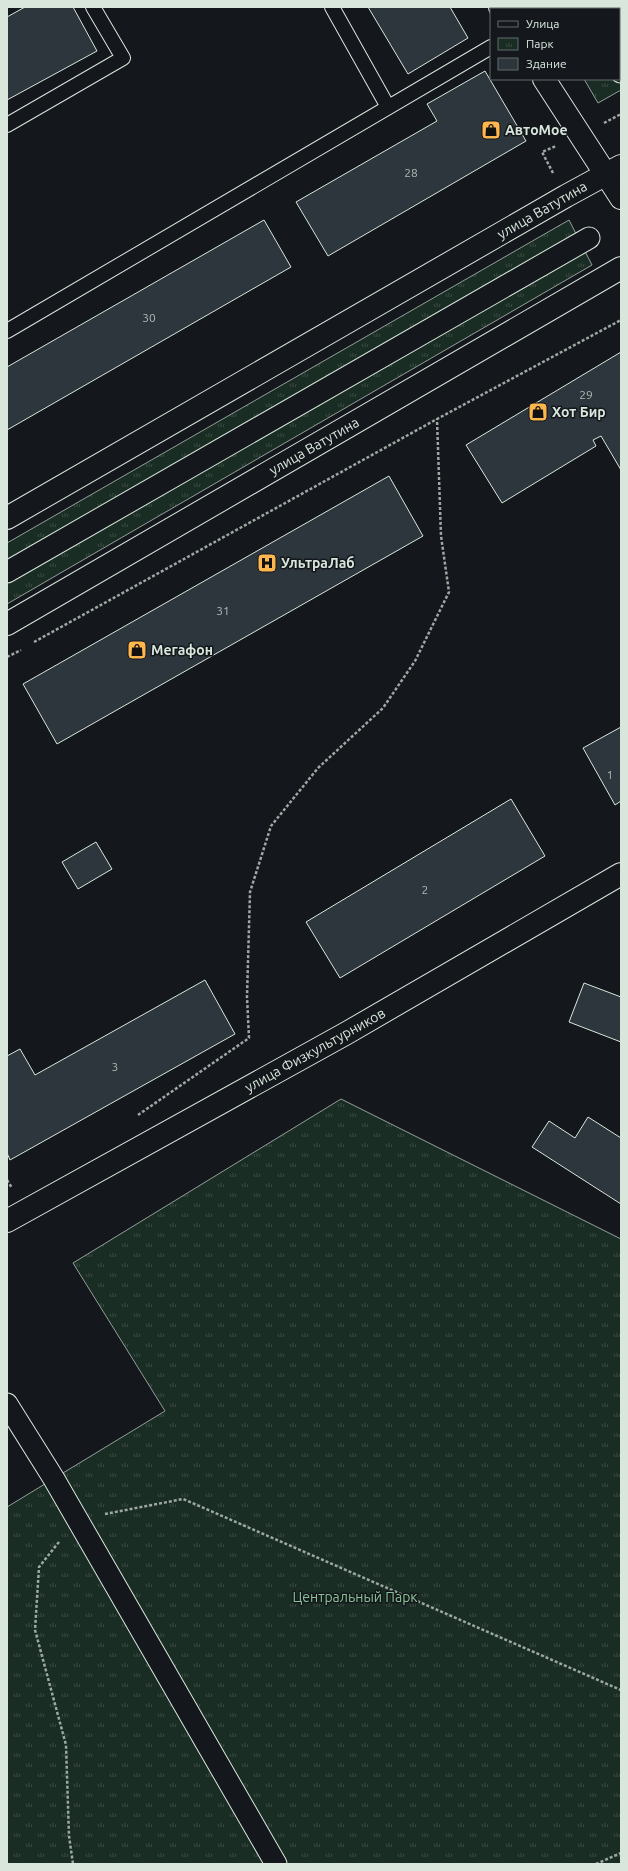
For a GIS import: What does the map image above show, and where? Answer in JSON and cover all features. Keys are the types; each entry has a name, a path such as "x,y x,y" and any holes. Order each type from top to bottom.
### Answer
{"street":[{"path":"545,80 613,170 621,198"},
{"name":"улица Ватутина","path":"7,518 613,170"},
{"path":"7,572 589,238"},
{"name":"улица Ватутина","path":"7,624 621,268"},
{"name":"улица Физкультурников","path":"7,1221 619,880"},
{"path":"7,1404 54,1479 76,1520 276,1864"}],"lane":[{"path":"7,125 123,58 93,7"},
{"path":"332,7 388,107"},
{"path":"7,331 490,48"}],"path":[{"path":"7,657 437,419 621,320"},
{"path":"133,1119 249,1038 247,997 250,892 271,826 318,768 384,708 415,661 449,592 441,536 437,419"},
{"path":"73,1864 69,1836 66,1745 35,1630 39,1567 76,1520 183,1499 621,1690"},
{"path":"596,1864 621,1853"}],"green space":[{"path":"621,7 621,90 598,103 585,80 620,80 620,8 542,8"},
{"path":"569,220 592,265 7,604 7,543"},
{"name":"Центральный Парк","path":"341,1099 621,1239 621,1864 7,1864 7,1507 165,1411 73,1263"}],"building":[{"path":"25,7 73,7 97,51 7,100 7,17"},
{"path":"368,7 450,7 468,38 408,74"},
{"path":"485,71 526,141 328,256 296,202 437,121 427,104"},
{"path":"264,220 291,267 7,430 7,367"},
{"path":"621,352 621,470 601,436 593,440 596,446 502,503 466,445"},
{"path":"389,476 423,536 57,744 23,684"},
{"path":"621,727 621,801 615,805 583,748"},
{"path":"511,799 545,856 340,978 306,922"},
{"path":"96,842 112,869 78,889 62,862"},
{"path":"205,980 235,1034 10,1160 7,1153 7,1056 20,1049 35,1075"},
{"path":"584,983 621,997 621,1042 569,1022"},
{"path":"588,1117 621,1138 621,1204 532,1147 549,1121 575,1138"}],"place":[{"name":"АвтоМое","path":"491,130"},
{"name":"Хот Бир","path":"538,412"},
{"name":"УльтраЛаб","path":"267,563"},
{"name":"Мегафон","path":"137,650"}]}
